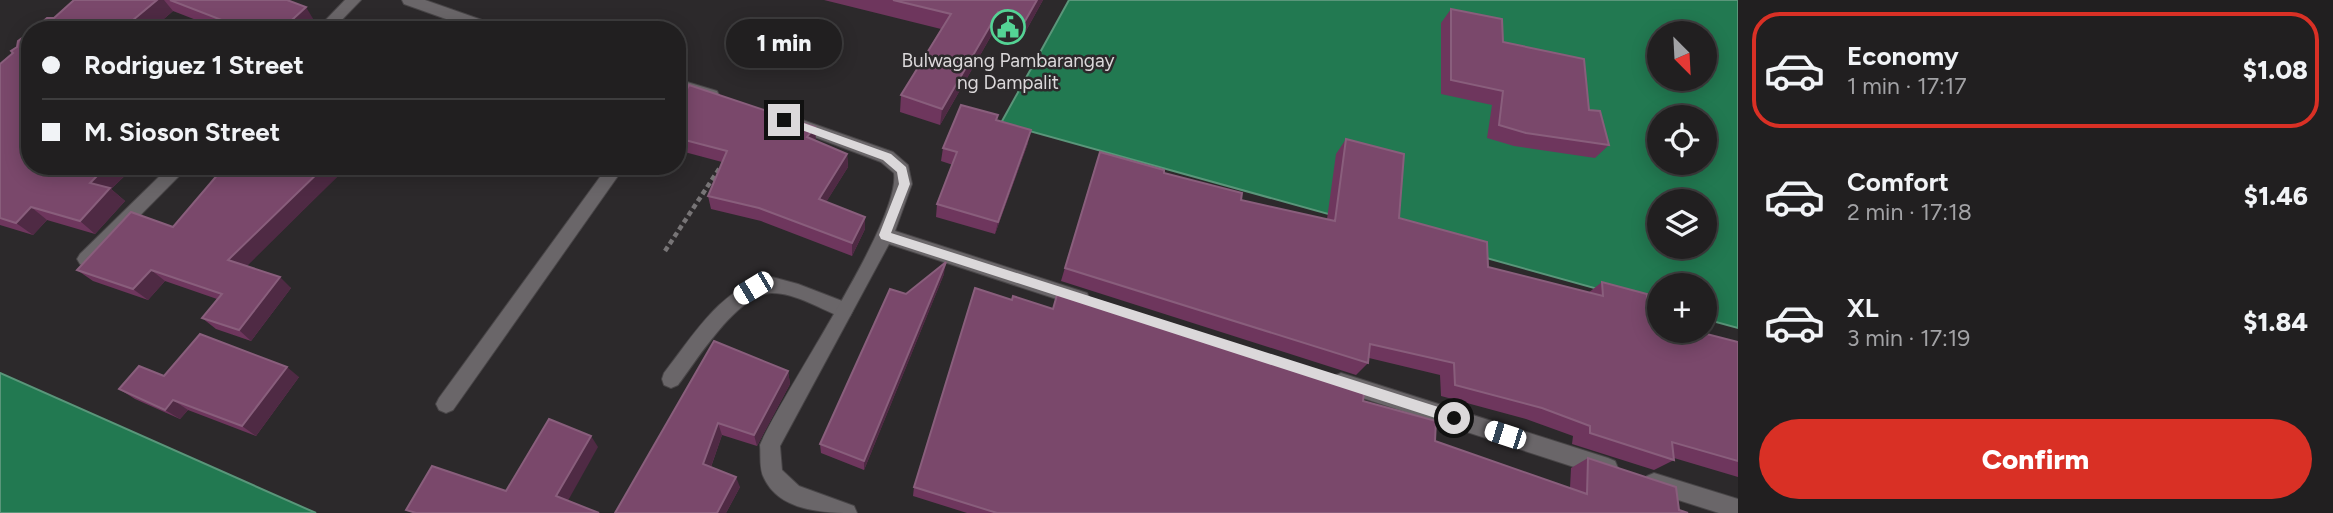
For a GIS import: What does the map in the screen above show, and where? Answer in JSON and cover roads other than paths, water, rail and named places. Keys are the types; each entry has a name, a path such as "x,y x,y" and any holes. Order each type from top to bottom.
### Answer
{"street":[{"path":"332,21 354,0"},
{"path":"409,0 468,21"},
{"path":"686,88 726,100"},
{"path":"784,120 887,157 902,170 904,184 885,235 770,445 772,474 793,494 847,513"},
{"path":"86,259 172,175"},
{"path":"446,404 611,175"},
{"path":"885,235 1095,303"},
{"path":"671,379 738,297 753,288 772,285 844,310"},
{"path":"1318,374 1738,509"}],"place":[{"name":"Bulwagang Pambarangay ng Dampalit","path":"1008,27"}]}
